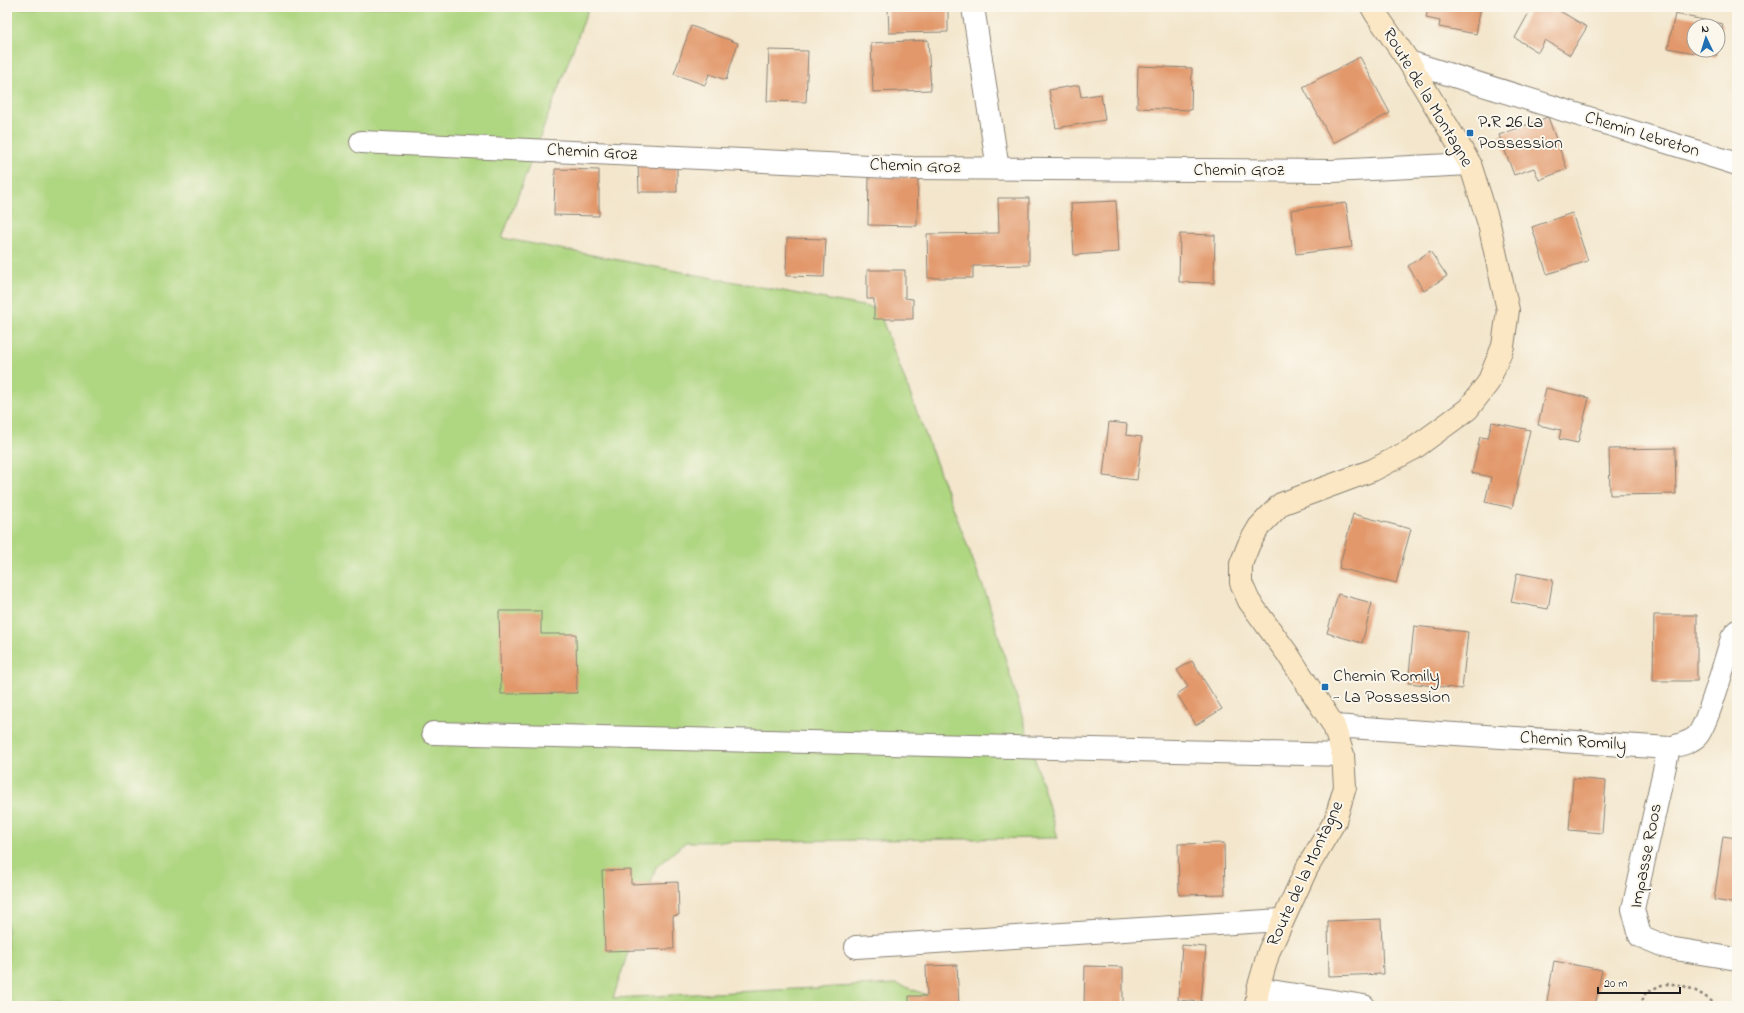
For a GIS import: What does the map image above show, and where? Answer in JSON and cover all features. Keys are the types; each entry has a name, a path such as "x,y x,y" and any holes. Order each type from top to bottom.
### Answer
{"main road":[{"name":"Route de la Montagne","path":"1257,998 1269,951 1282,920 1307,868 1335,821 1346,787 1343,755 1334,726 1287,653 1249,601 1242,583 1241,564 1249,544 1260,527 1281,504 1373,470 1413,449 1468,409 1488,383 1503,346 1508,310 1489,224 1470,164 1409,62 1372,7"}],"street":[{"path":"973,7 998,169"},
{"name":"Chemin Lebreton","path":"1409,62 1737,164"},
{"name":"Chemin Groz","path":"361,142 912,168 1332,171 1470,164"},
{"name":"Chemin Romily","path":"1334,726 1669,748 1684,744 1697,736 1704,723 1732,638 1737,631"},
{"path":"434,733 1343,755"},
{"name":"Impasse Roos","path":"1669,748 1633,909 1640,936 1669,948 1737,959"},
{"path":"856,947 1282,920"},
{"path":"1257,998 1364,1006"}],"path":[{"path":"1640,1006 1645,994 1663,985 1685,986 1704,994 1717,1006"}],"green space":[{"path":"7,7 589,7 502,238 878,309 988,600 1058,838 686,842 656,867 613,998 897,984 957,1006 7,1006"}],"building":[{"path":"888,7 948,7 948,32 889,33"},
{"path":"1428,7 1481,7 1476,34 1439,27 1440,21 1426,18"},
{"path":"1532,7 1553,7 1587,27 1570,55 1545,40 1538,52 1515,38"},
{"path":"1675,14 1694,18 1686,18 1686,51 1668,48"},
{"path":"691,26 738,43 726,80 709,74 705,85 674,74"},
{"path":"928,40 931,90 873,92 871,43"},
{"path":"769,50 808,51 806,102 767,101"},
{"path":"1360,57 1390,113 1333,143 1303,87"},
{"path":"1138,66 1192,68 1191,110 1137,108"},
{"path":"1079,85 1081,97 1101,94 1105,120 1056,128 1049,90"},
{"path":"1548,117 1567,169 1539,180 1534,168 1514,175 1499,135"},
{"path":"677,162 677,192 639,192 638,163"},
{"path":"555,169 599,170 599,216 554,215"},
{"path":"869,176 918,178 917,226 868,225"},
{"path":"998,198 1029,198 1029,265 973,266 973,278 928,278 927,234 999,233"},
{"path":"1116,201 1119,252 1074,255 1071,203"},
{"path":"1346,203 1352,247 1296,254 1291,210"},
{"path":"1572,213 1588,261 1547,274 1532,227"},
{"path":"1180,234 1215,235 1214,283 1179,282"},
{"path":"787,238 826,239 824,277 786,276"},
{"path":"1430,251 1447,276 1424,291 1408,266"},
{"path":"867,270 905,270 905,298 913,299 913,319 874,319 874,299 867,299"},
{"path":"1546,388 1589,398 1578,443 1559,439 1561,430 1538,425"},
{"path":"1109,422 1127,424 1126,435 1142,437 1137,480 1103,476"},
{"path":"1492,422 1530,430 1512,508 1485,502 1491,477 1472,473 1480,437 1488,438"},
{"path":"1675,448 1676,494 1610,495 1609,449"},
{"path":"1353,514 1411,529 1396,583 1339,568"},
{"path":"1517,573 1553,580 1548,609 1511,602"},
{"path":"1338,594 1372,603 1362,643 1327,633"},
{"path":"499,611 541,611 541,634 576,634 577,693 501,694"},
{"path":"1654,615 1697,615 1697,681 1653,681"},
{"path":"1414,626 1468,632 1462,689 1408,683"},
{"path":"1192,661 1222,709 1196,725 1177,694 1188,687 1177,670"},
{"path":"1573,778 1606,781 1602,833 1569,830"},
{"path":"1723,836 1737,838 1737,904 1714,900"},
{"path":"1224,843 1225,894 1179,895 1178,844"},
{"path":"631,870 631,884 678,882 679,915 673,916 674,949 605,951 602,871"},
{"path":"1381,919 1383,974 1329,976 1328,921"},
{"path":"1182,945 1206,947 1201,1002 1178,1000"},
{"path":"1554,961 1602,970 1595,1006 1546,1006"},
{"path":"957,965 959,1006 909,1006 909,996 927,996 926,966"},
{"path":"1085,966 1123,967 1123,1006 1084,1006"}],"place":[{"name":"P.R 26 La Possession","path":"1470,133"},
{"name":"Chemin Romily - La Possession","path":"1325,687"}]}
